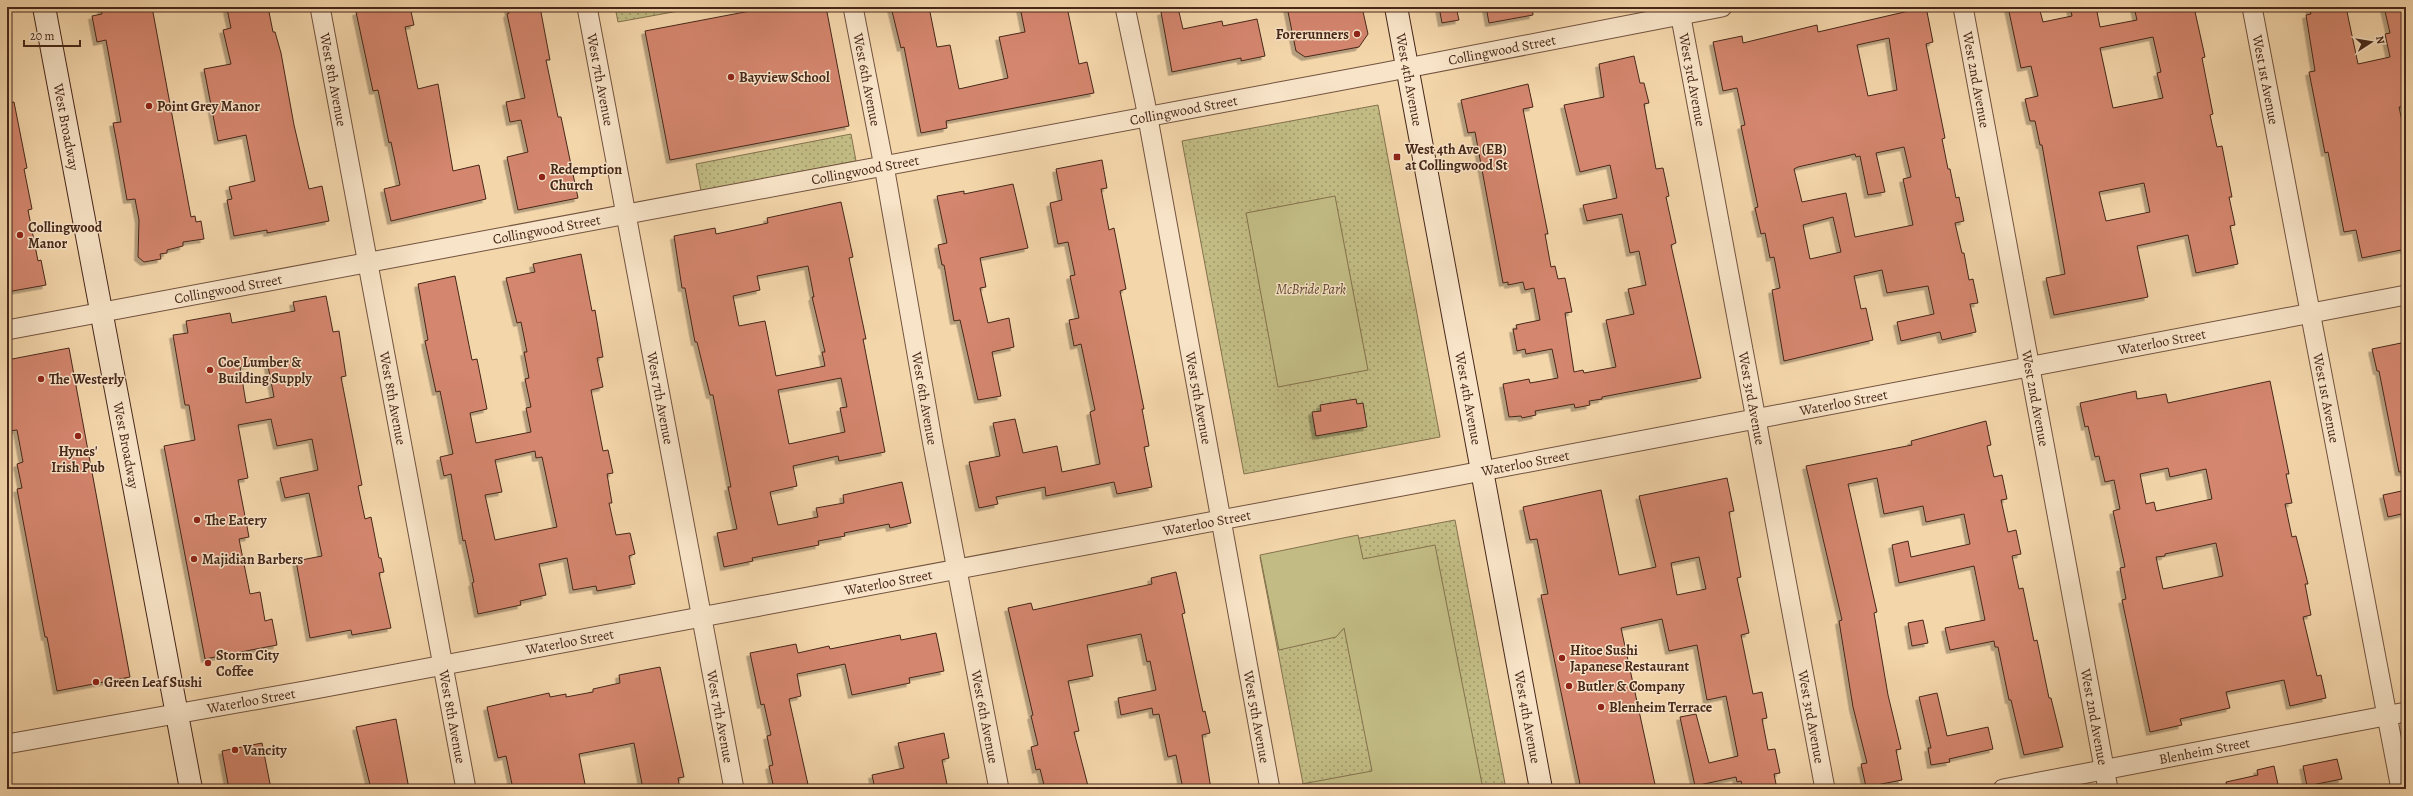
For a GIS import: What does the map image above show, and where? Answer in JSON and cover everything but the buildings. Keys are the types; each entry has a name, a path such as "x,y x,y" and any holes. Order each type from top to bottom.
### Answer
{"main road":[{"name":"West Broadway","path":"44,7 191,789"},
{"name":"West 4th Avenue","path":"1396,7 1542,789"}],"street":[{"name":"West 8th Avenue","path":"320,7 466,789"},
{"name":"West 7th Avenue","path":"586,7 734,789"},
{"name":"West 6th Avenue","path":"853,7 884,166 933,446 999,789"},
{"name":"West 5th Avenue","path":"1125,7 1147,117 1270,789"},
{"name":"Collingwood Street","path":"7,330 1407,68 1680,11 1722,7"},
{"name":"West 2nd Avenue","path":"1963,7 2031,367 2108,789"},
{"name":"West 1st Avenue","path":"2252,7 2400,789"},
{"name":"West 3rd Avenue","path":"1680,11 1825,789"},
{"name":"Waterloo Street","path":"7,744 1483,471 2406,295"},
{"name":"Blenheim Street","path":"2003,789 2406,712"}],"green space":[{"path":"615,7 672,7 673,12 618,22"},
{"path":"672,7 701,7 673,12"},
{"name":"McBride Park","path":"1378,105 1440,437 1244,474 1182,141"},
{"path":"851,134 856,161 701,191 696,164"},
{"path":"1335,196 1368,370 1278,387 1246,213"},
{"path":"1455,520 1506,789 1304,789 1260,557"},
{"path":"1358,535 1363,559 1435,545 1483,789 1303,789 1302,784 1372,771 1344,628 1336,637 1279,650 1260,555"}],"place":[{"name":"Forerunners","path":"1357,34"},
{"name":"Bayview School","path":"731,77"},
{"name":"Point Grey Manor","path":"149,106"},
{"name":"West 4th Ave (EB) at Collingwood St","path":"1397,157"},
{"name":"Redemption Church","path":"542,177"},
{"name":"Collingwood Manor","path":"20,235"},
{"name":"Coe Lumber & Building Supply","path":"210,370"},
{"name":"The Westerly","path":"41,379"},
{"name":"Hynes' Irish Pub","path":"78,436"},
{"name":"The Eatery","path":"197,520"},
{"name":"Majidian Barbers","path":"194,559"},
{"name":"Hitoe Sushi Japanese Restaurant","path":"1562,658"},
{"name":"Storm City Coffee","path":"208,663"},
{"name":"Green Leaf Sushi","path":"96,682"},
{"name":"Butler & Company","path":"1569,686"},
{"name":"Blenheim Terrace","path":"1601,707"},
{"name":"Vancity","path":"235,750"}]}
